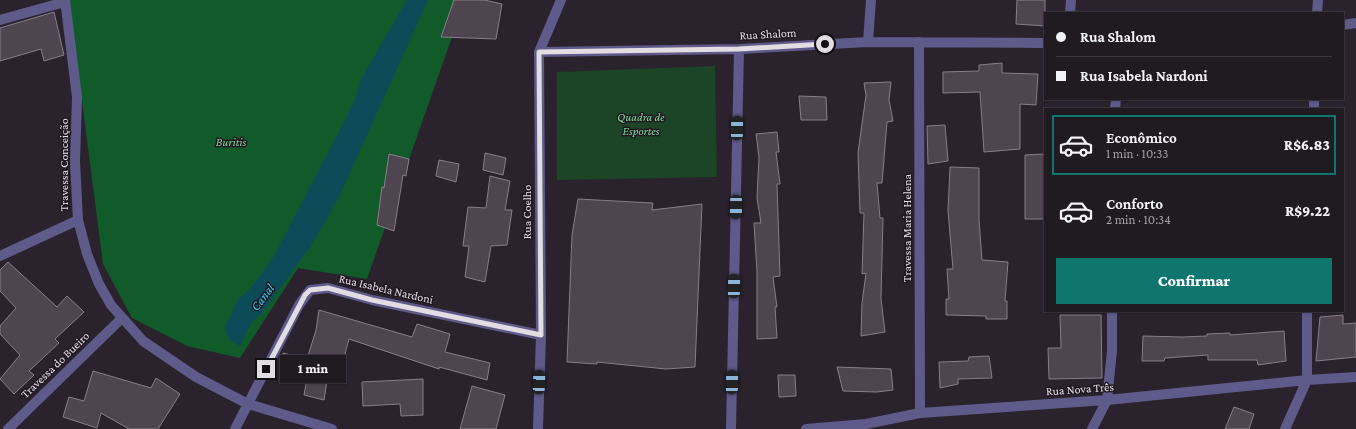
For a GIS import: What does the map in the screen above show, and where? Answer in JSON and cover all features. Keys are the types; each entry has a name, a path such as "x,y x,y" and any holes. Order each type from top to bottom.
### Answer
{"street":[{"name":"Rua Coelho","path":"538,429 541,335 539,52 561,0"},
{"path":"868,42 871,0"},
{"path":"1070,12 1071,0"},
{"path":"1317,12 1318,0"},
{"path":"0,20 65,1"},
{"name":"Travessa Conceição","path":"65,1 77,97 75,162 78,220 87,254 99,284 121,319 142,341 177,365 248,404 332,429"},
{"path":"1344,24 1356,23"},
{"name":"Rua Shalom","path":"539,52 739,49 868,42 1044,44"},
{"name":"Travessa Maria Helena","path":"919,42 920,413"},
{"path":"731,429 739,49"},
{"path":"0,256 78,220"},
{"name":"Rua Isabela Nardoni","path":"235,429 299,305 310,290 328,288 372,300 541,335"},
{"path":"1092,429 1107,400 1112,351 1112,312"},
{"path":"1285,429 1307,380 1308,312"},
{"name":"Travessa do Bueiro","path":"8,429 121,319"},
{"name":"Rua Nova Três","path":"806,429 865,427 920,413 1107,400 1307,380 1356,377"}],"green space":[{"name":"Buritis","path":"69,0 465,0 367,279 298,268 240,358 187,346 132,318 103,264"},
{"name":"Quadra de Esportes","path":"715,66 717,177 557,180 557,72"}],"water":[{"name":"Canal","path":"407,0 428,0 340,195 312,244 263,312 251,323 240,346 229,340 225,327 238,299 249,290 273,258 355,100 361,79"}],"building":[{"path":"454,0 484,0 502,4 496,39 441,37"},
{"path":"1017,0 1045,0 1044,26 1016,24"},
{"path":"54,12 64,55 44,61 41,49 0,61 0,28"},
{"path":"1002,63 1002,73 1038,74 1036,105 1020,104 1020,149 984,152 980,92 943,93 943,72 979,71 979,65"},
{"path":"891,82 889,100 893,121 887,122 882,183 877,183 880,218 883,218 881,299 885,332 861,336 862,303 866,273 862,274 864,213 860,213 858,153 866,95 864,83"},
{"path":"799,96 826,97 827,120 801,120"},
{"path":"945,125 948,161 928,164 927,126"},
{"path":"777,132 779,152 776,152 780,184 777,184 780,276 773,277 777,307 775,307 777,338 757,339 757,272 754,223 761,223 757,198 759,157 756,134"},
{"path":"485,153 506,158 503,175 483,170"},
{"path":"389,154 409,159 406,176 403,175 394,231 377,225 382,187 384,188"},
{"path":"1044,154 1044,219 1025,219 1025,155"},
{"path":"439,160 459,164 456,182 436,176"},
{"path":"950,167 979,168 979,220 982,260 1008,262 1005,301 1007,301 1007,319 986,319 986,316 946,315 946,299 949,299 947,269 953,269 948,211"},
{"path":"490,176 510,181 505,210 512,210 507,245 491,246 485,282 465,277 469,246 463,246 468,207 486,208"},
{"path":"578,199 653,203 652,210 702,204 695,367 666,369 597,362 597,364 567,362 572,235"},
{"path":"8,262 57,307 67,296 84,312 55,339 59,343 29,371 34,375 14,394 0,379 20,355 0,334 0,326 16,308 0,291 0,270"},
{"path":"319,310 412,337 417,324 450,334 445,352 490,363 487,380 439,367 439,369 349,339 342,365 330,362 324,400 304,395 307,378 280,370 283,353 307,359 316,330"},
{"path":"1060,315 1101,315 1102,378 1049,379 1048,348 1061,348"},
{"path":"1343,315 1343,324 1356,323 1356,357 1316,361 1320,317"},
{"path":"1284,331 1286,361 1258,365 1257,360 1208,360 1208,355 1165,358 1164,361 1142,361 1143,336 1182,337 1207,336 1207,334 1230,333 1230,335"},
{"path":"989,356 992,378 958,379 958,384 940,388 939,362 968,361 969,357"},
{"path":"837,367 891,369 893,390 877,392 843,391"},
{"path":"93,371 151,388 156,378 180,394 158,429 129,429 101,413 97,428 63,417 69,397 84,401"},
{"path":"778,375 795,375 796,396 779,397"},
{"path":"423,379 423,415 401,416 400,404 363,406 362,382"},
{"path":"472,386 505,395 496,429 460,429"},
{"path":"1234,407 1254,414 1249,429 1225,429"}],"route":[{"path":"266,369 305,295 310,290 319,288 328,288 372,300 541,335 539,52 739,49 825,44"}]}
